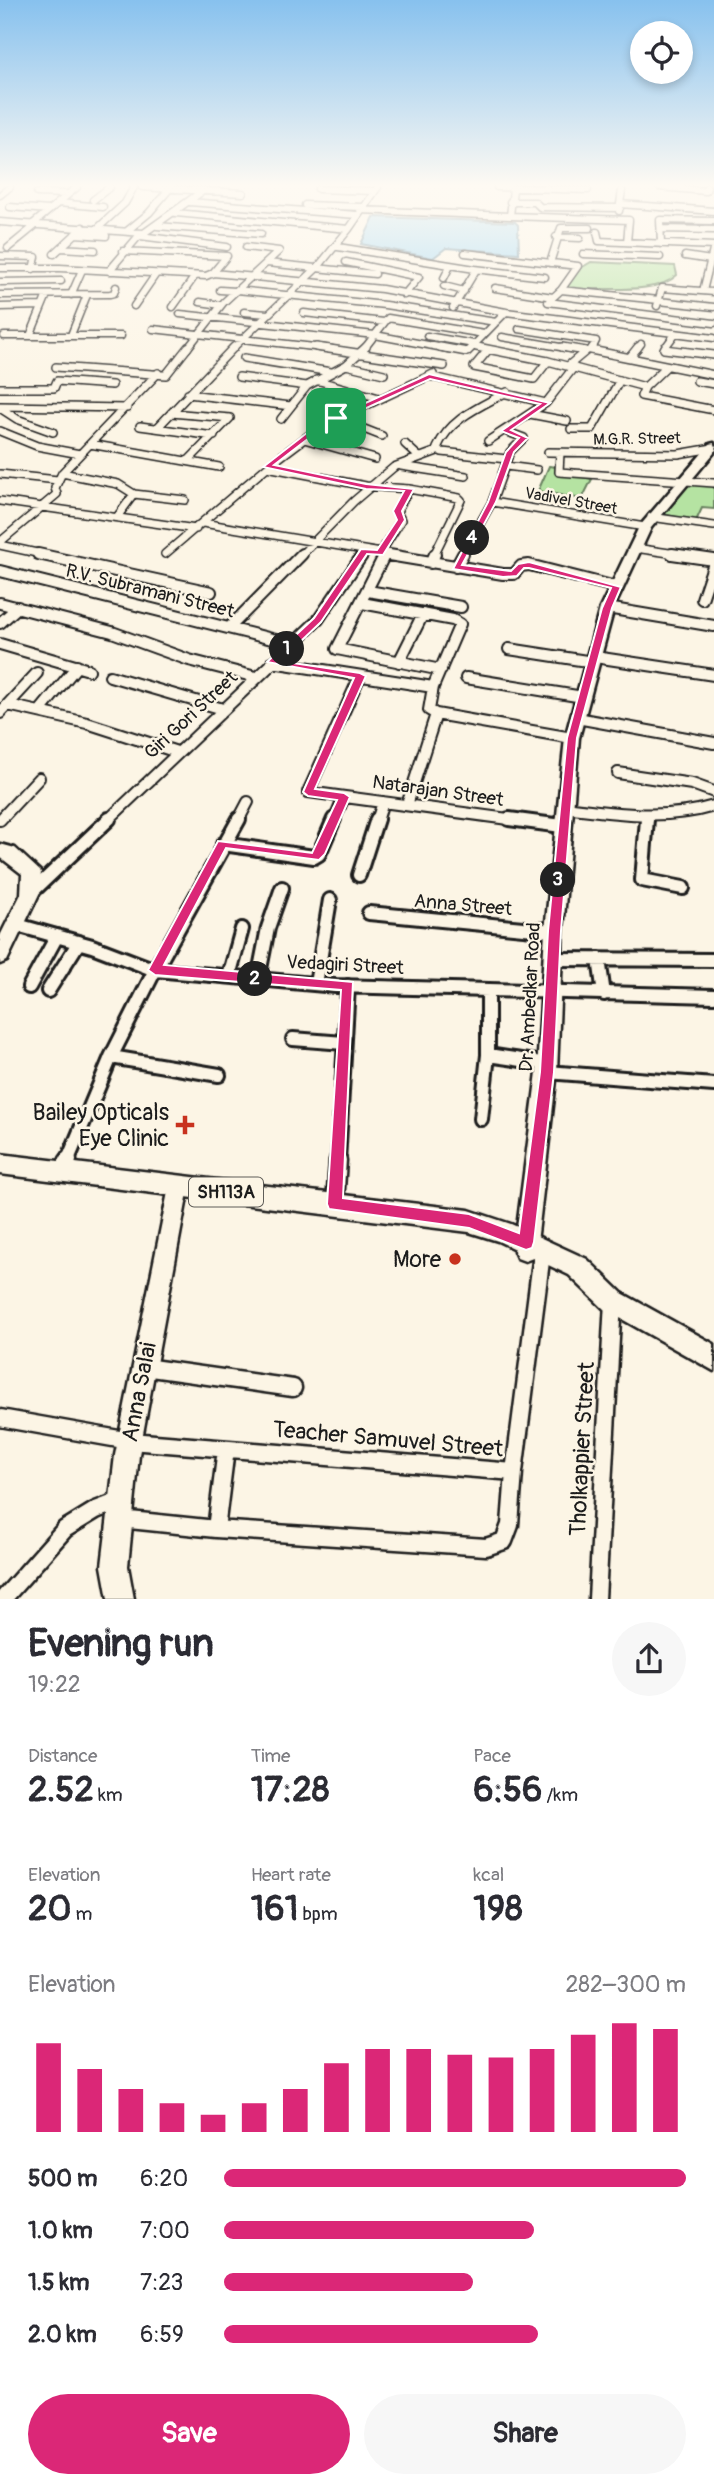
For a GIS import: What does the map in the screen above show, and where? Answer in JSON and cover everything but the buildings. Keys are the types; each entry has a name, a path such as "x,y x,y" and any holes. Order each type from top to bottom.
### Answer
{"main road":[{"path":"0,850 9,853 32,872 30,894 0,956"},
{"name":"SH113A","path":"0,1164 451,1220 465,1230 530,1252 576,1278 587,1279 613,1301 714,1358"}],"street":[{"path":"33,269 35,262"},
{"path":"60,268 64,262"},
{"path":"108,271 115,262"},
{"path":"174,275 185,262"},
{"path":"212,274 222,262"},
{"path":"157,428 259,322 291,295 323,262"},
{"path":"346,262 420,278 404,295"},
{"path":"424,262 476,270 545,276"},
{"path":"538,262 573,264 579,267 551,300"},
{"path":"702,291 711,262"},
{"path":"0,543 57,494 55,488 60,477 80,454 162,374 221,305 267,263 375,274"},
{"path":"443,278 450,266"},
{"path":"0,268 60,268 195,276 212,274 305,281 382,289 506,312 714,338"},
{"path":"71,295 82,270"},
{"path":"471,348 427,335 457,304 476,270"},
{"path":"134,306 156,274"},
{"path":"173,307 195,276"},
{"path":"0,282 61,281"},
{"path":"444,286 464,291"},
{"path":"0,295 112,294 116,287"},
{"path":"495,288 592,308 714,323"},
{"path":"655,316 662,288 714,292"},
{"path":"219,290 291,295 496,322"},
{"path":"561,290 714,307"},
{"path":"30,336 47,295"},
{"path":"71,335 87,295"},
{"path":"200,302 221,305"},
{"path":"0,307 41,306"},
{"path":"583,322 592,308"},
{"path":"244,312 268,314"},
{"path":"471,348 506,312"},
{"path":"304,313 386,320 484,334"},
{"path":"180,314 488,350 571,366 645,387"},
{"path":"281,419 307,386 346,365 362,352 386,320"},
{"path":"699,354 704,322"},
{"path":"153,329 362,352 444,366 429,376 336,418 304,439 165,554"},
{"path":"519,329 596,341 591,350 714,375"},
{"path":"675,334 664,349 714,355"},
{"path":"4,336 121,336"},
{"path":"488,441 546,403 571,366 586,351 502,337"},
{"path":"630,357 641,344"},
{"path":"488,350 473,366 534,379 548,361"},
{"path":"503,373 519,356"},
{"path":"244,358 332,372"},
{"path":"346,365 384,374"},
{"path":"667,366 645,387 641,396 714,410"},
{"path":"56,367 162,374"},
{"path":"429,376 546,403"},
{"path":"239,377 307,386"},
{"path":"316,380 379,398"},
{"path":"530,414 592,429 620,380"},
{"path":"0,388 54,388 57,381 112,385"},
{"path":"697,381 714,384"},
{"path":"440,450 437,448 440,437 449,426 507,392"},
{"path":"188,394 291,406"},
{"path":"0,407 127,408"},
{"path":"0,407 17,419 53,432"},
{"path":"171,413 230,418 188,461"},
{"path":"336,418 382,436"},
{"path":"140,426 214,436"},
{"path":"0,431 37,446 80,454"},
{"path":"456,567 492,502 510,452 524,438 505,431"},
{"path":"304,439 375,459"},
{"path":"90,444 219,467"},
{"path":"405,444 419,457"},
{"name":"M.G.R. Street","path":"548,452 612,455 686,453 694,448 713,447"},
{"name":"Dr. Ambedkar Road","path":"530,1252 547,1068 562,826 572,738 607,608 616,587 648,522 713,447"},
{"path":"229,628 354,501 398,466 440,450 537,470"},
{"name":"M.G.R. Street","path":"560,453 559,472 714,483"},
{"path":"609,477 612,455"},
{"path":"398,466 466,476"},
{"path":"267,467 373,487 409,489 461,499 431,563"},
{"path":"0,474 118,484 134,494 185,500"},
{"path":"409,489 397,511 401,520 337,649 441,670"},
{"path":"117,517 134,494"},
{"path":"0,502 316,542 503,574 514,574 521,566 529,565 616,587"},
{"name":"Vadivel Street","path":"492,502 648,522 714,526"},
{"path":"0,543 211,592"},
{"path":"635,548 714,562 702,599"},
{"name":"Giri Gori Street","path":"30,894 318,620 365,551"},
{"name":"R.V. Subramani Street","path":"0,571 292,644"},
{"path":"368,591 461,607"},
{"path":"0,603 112,632 189,660 256,677"},
{"path":"362,603 453,620 460,624 433,687 429,710 436,714 572,738"},
{"path":"0,623 18,607"},
{"path":"607,608 714,626"},
{"path":"399,662 423,614"},
{"path":"0,644 89,670"},
{"path":"509,649 714,675"},
{"path":"272,662 433,687"},
{"path":"40,711 77,666"},
{"path":"0,713 37,673"},
{"path":"110,676 223,709"},
{"name":"Natarajan Street","path":"360,676 308,792 562,826"},
{"path":"466,678 583,697"},
{"path":"8,705 40,711 177,752"},
{"path":"407,805 436,714"},
{"path":"578,718 714,743"},
{"path":"618,774 692,784 714,792"},
{"path":"0,820 39,778"},
{"path":"223,844 314,858 319,854 344,797"},
{"path":"63,1172 111,1057 155,970 248,802"},
{"path":"359,875 383,802"},
{"path":"565,807 647,815 691,815 714,806"},
{"path":"647,815 642,880 683,888"},
{"path":"258,979 268,928 282,888"},
{"path":"316,984 330,900"},
{"name":"Anna Street","path":"369,913 554,931"},
{"name":"Vedagiri Street","path":"17,925 79,942 155,970 348,986 552,993 690,993 714,996"},
{"path":"229,976 242,929"},
{"path":"29,987 57,936"},
{"path":"48,991 79,942"},
{"path":"553,959 714,960"},
{"path":"599,959 604,994"},
{"path":"335,1204 348,986"},
{"path":"481,1119 488,1055 488,990"},
{"path":"292,1039 345,1042"},
{"path":"488,1055 547,1068 714,1085"},
{"path":"111,1057 219,1075"},
{"name":"Anna Salai","path":"121,1599 115,1566 130,1441 179,1187"},
{"name":"Teacher Samuvel Street","path":"0,1418 130,1441 514,1472 530,1252"},
{"name":"Tholkappier Street","path":"597,1599 613,1301"},
{"path":"144,1367 293,1388"},
{"path":"216,1529 226,1449"},
{"path":"3,1599 65,1529 96,1510 121,1510 216,1529 486,1547 504,1541 510,1525 514,1472"}],"green space":[{"path":"591,262 675,266 677,275 667,282 642,288 573,290 566,287 581,268"},
{"path":"549,466 556,467 555,472 592,479 582,499 538,491"},
{"path":"686,484 714,485 714,509 702,508 696,521 666,515 664,512"}],"place":[{"name":"Bailey Opticals Eye Clinic","path":"185,1125"},
{"name":"More","path":"455,1259"}],"route":[{"path":"429,376 546,403 505,431 524,438 510,452 492,502 456,567 514,574 521,566 529,565 616,587 607,608 572,738 554,931 547,1072 526,1242 469,1221 335,1204 348,986 155,970 223,844 314,858 319,854 344,797 308,792 360,676 272,662 318,620 365,551 380,554 401,520 397,511 409,489 366,486 267,467 336,418 429,376"}]}
